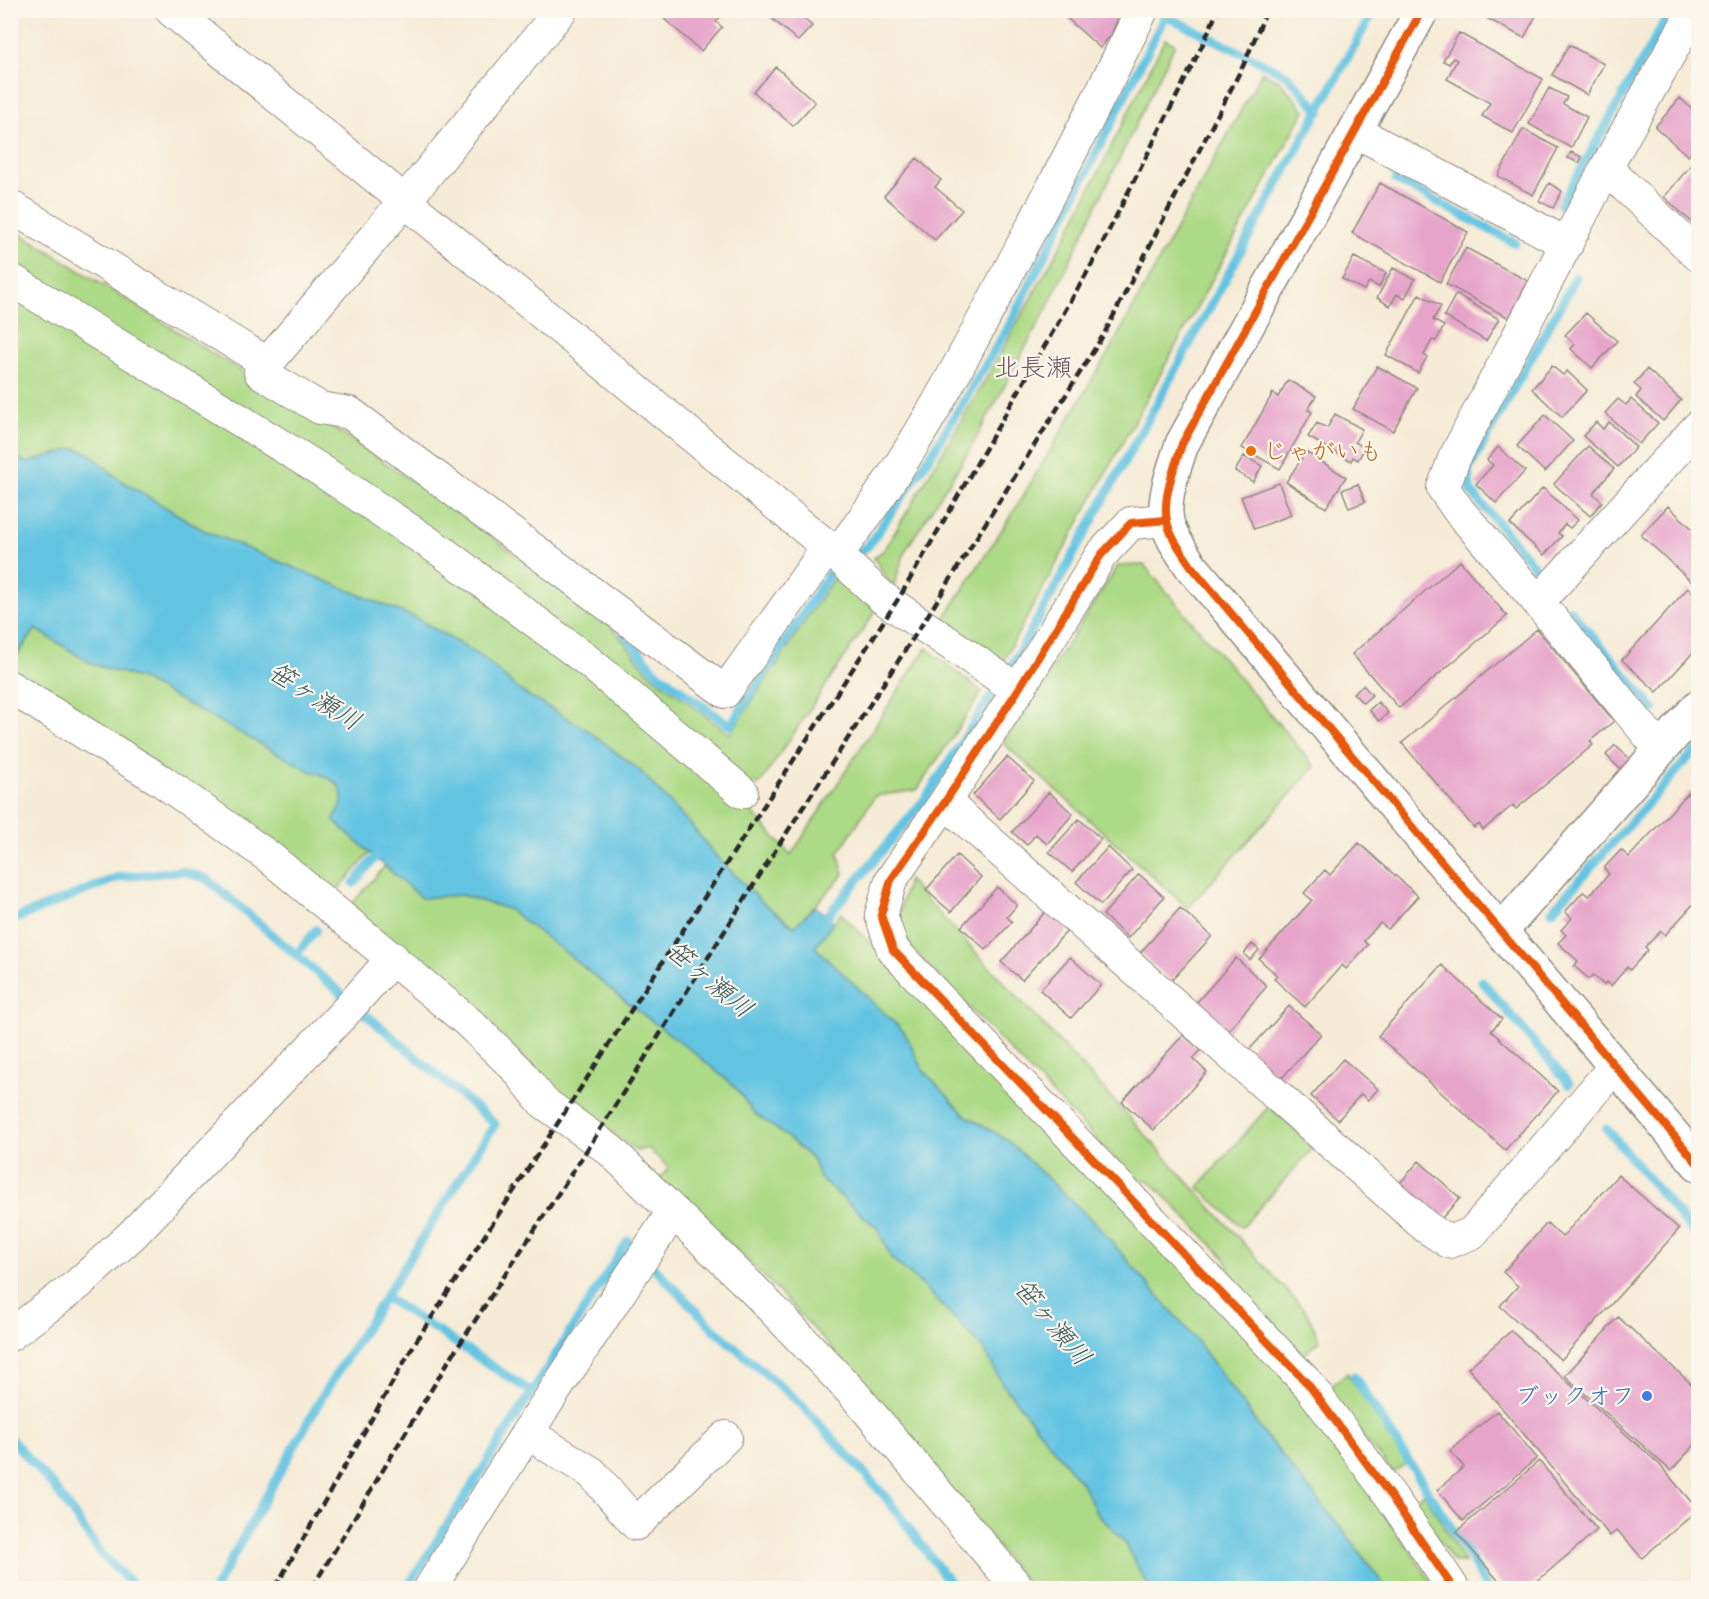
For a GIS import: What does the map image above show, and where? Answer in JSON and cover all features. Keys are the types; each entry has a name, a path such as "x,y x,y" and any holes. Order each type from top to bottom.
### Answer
{"street":[{"path":"171,10 838,557 883,598 1008,684"},
{"path":"561,10 404,202 260,372 320,408 350,413 725,692 838,557 891,479 954,376 1109,79 1142,10"},
{"path":"1422,10 1182,444 1168,487 1167,520 1176,543 1191,566 1698,1164"},
{"path":"1660,749 1459,511 1443,488 1454,459 1606,168 1694,10"},
{"path":"1355,131 1567,244"},
{"path":"1606,168 1698,255"},
{"path":"10,206 267,363"},
{"path":"10,279 318,469 444,553 588,661 742,792"},
{"path":"1538,602 1698,427"},
{"path":"1167,520 1131,523 1101,555 1008,684 945,802 891,880 881,915 893,950 1308,1384 1392,1498 1453,1588"},
{"path":"10,687 162,781 269,857 467,1021 517,1069 543,1102 610,1150 756,1292 852,1392 1018,1588"},
{"path":"1502,931 1698,707"},
{"path":"945,802 1426,1227 1449,1242 1472,1233 1615,1066"},
{"path":"10,1335 77,1285 133,1234 393,958"},
{"path":"430,1588 527,1433 674,1212"},
{"path":"527,1433 592,1473 636,1524 726,1437"}],"green space":[{"path":"1165,39 1175,44 1047,308 969,451 905,551 893,588 874,558 885,549 983,384 1072,225"},
{"path":"1262,72 1280,81 1305,110 1003,661 943,620 1014,511 1111,348"},
{"path":"10,227 339,432 471,521 611,626 651,675 730,734 835,576 877,609 759,785 739,781 592,656 11,269"},
{"path":"10,286 314,474 585,668 748,808 791,855 926,648 982,692 917,790 875,796 838,853 844,874 795,927 762,902 715,855 690,824 639,770 586,729 520,691 485,659 418,619 205,531 120,480 88,453 76,448 27,463 11,454"},
{"path":"1144,565 1315,767 1188,908 1003,743 1118,566"},
{"path":"36,629 92,664 139,678 310,770 333,780 340,789 342,802 333,820 371,852 334,894 11,678 10,650 18,654"},
{"path":"385,866 421,898 461,895 508,909 696,1054 735,1087 754,1113 790,1139 813,1160 819,1177 878,1229 891,1258 921,1284 984,1349 1001,1382 1084,1487 1096,1512 1122,1539 1149,1588 1031,1588 892,1418 819,1335 743,1256 658,1180 669,1168 648,1148 636,1151 562,1094 477,1015 350,906"},
{"path":"908,880 1111,1097 1307,1313 1320,1341 1302,1356 1290,1350 1235,1284 1225,1258 1150,1181 1134,1178 911,948 898,917"},
{"path":"841,913 1143,1223 1300,1390 1436,1588 1386,1588 1349,1538 1262,1431 1198,1342 1096,1224 1007,1140 965,1115 924,1071 904,1032 814,947"},
{"path":"1269,1106 1314,1147 1242,1227 1198,1187"},
{"path":"1347,1373 1407,1463 1393,1473 1331,1398 1331,1385"},
{"path":"1424,1493 1465,1563 1453,1561 1412,1501"}],"water":[{"name":"笹ヶ瀬川","path":"76,448 88,453 120,480 205,531 418,619 485,659 520,691 586,729 639,770 690,824 715,855 762,902 794,927 815,906 834,922 815,947 904,1032 924,1071 965,1115 1007,1140 1096,1224 1198,1342 1262,1431 1349,1538 1386,1588 1149,1588 1122,1539 1096,1512 1084,1487 1001,1382 984,1349 921,1284 891,1258 878,1229 819,1177 813,1160 790,1139 754,1113 735,1087 696,1054 508,909 461,895 421,898 333,820 341,806 342,795 337,784 328,777 310,771 139,678 92,664 36,629 17,654 11,650 11,633 18,619 10,614 11,454 27,463"}],"building":[{"path":"654,10 726,10 716,22 722,27 701,51"},
{"path":"762,10 795,10 812,26 798,41"},
{"path":"1058,10 1121,10 1111,35 1100,48"},
{"path":"1478,10 1539,10 1524,38 1477,13"},
{"path":"1459,33 1543,79 1513,133 1482,116 1490,103 1447,79 1457,60 1453,58 1449,64 1443,61"},
{"path":"1569,45 1604,64 1587,95 1552,75"},
{"path":"776,67 815,102 793,126 754,92"},
{"path":"1549,88 1567,97 1563,104 1587,117 1571,148 1529,124"},
{"path":"1680,98 1698,114 1698,145 1688,156 1655,127"},
{"path":"1523,129 1558,148 1533,195 1498,176"},
{"path":"1571,152 1582,157 1579,163 1568,158"},
{"path":"917,158 941,180 935,187 962,210 935,240 884,196"},
{"path":"1691,165 1698,171 1698,228 1664,197"},
{"path":"1380,183 1468,232 1440,282 1352,233"},
{"path":"1549,183 1562,191 1553,208 1539,201"},
{"path":"1466,248 1528,281 1509,318 1446,284"},
{"path":"1354,257 1386,273 1379,287 1369,282 1364,290 1342,279"},
{"path":"1393,268 1415,279 1405,298 1397,294 1390,306 1377,298"},
{"path":"1419,294 1441,306 1433,320 1444,326 1436,341 1432,340 1424,355 1427,357 1418,373 1386,355"},
{"path":"1456,294 1499,319 1486,341 1444,316"},
{"path":"1586,313 1617,341 1592,368 1571,349 1575,344 1565,335"},
{"path":"1377,366 1417,388 1393,431 1353,409"},
{"path":"1552,366 1563,375 1567,371 1587,390 1562,417 1532,389"},
{"path":"1647,369 1681,400 1663,421 1636,397 1641,390 1634,384"},
{"path":"1288,380 1316,396 1308,410 1312,412 1280,469 1242,448 1273,393 1278,397"},
{"path":"1618,399 1626,405 1631,399 1658,423 1639,444 1605,413"},
{"path":"1335,414 1362,429 1355,442 1365,448 1358,460 1353,457 1351,461 1308,437 1317,423 1327,428"},
{"path":"1545,415 1573,441 1545,472 1517,446"},
{"path":"1596,422 1603,429 1609,422 1636,447 1618,467 1583,436"},
{"path":"1588,446 1614,469 1593,493 1602,502 1590,516 1554,484"},
{"path":"1498,447 1525,471 1496,503 1476,484 1493,465 1487,460"},
{"path":"1306,452 1346,477 1326,508 1286,482"},
{"path":"1244,456 1262,466 1253,482 1235,471"},
{"path":"1279,483 1291,515 1254,529 1241,497"},
{"path":"1358,484 1365,502 1349,508 1342,490"},
{"path":"1543,488 1578,520 1570,528 1565,524 1558,533 1562,536 1544,555 1510,524"},
{"path":"1668,506 1698,534 1698,588 1641,535"},
{"path":"1460,561 1507,616 1399,708 1352,654"},
{"path":"1688,588 1698,598 1698,647 1657,692 1622,660"},
{"path":"1537,629 1614,721 1590,741 1593,745 1516,809 1513,805 1483,830 1479,824 1474,828 1402,743"},
{"path":"1363,685 1372,695 1363,703 1353,693"},
{"path":"1378,702 1388,713 1379,721 1369,710"},
{"path":"1615,745 1630,759 1620,769 1606,755"},
{"path":"1007,757 1034,781 1000,819 973,795"},
{"path":"1690,791 1698,799 1698,892 1696,894 1698,899 1665,935 1661,931 1645,947 1648,950 1630,970 1627,967 1611,986 1606,982 1604,985 1593,975 1589,979 1574,966 1578,961 1558,943 1566,935 1561,930 1572,918 1565,912 1583,892 1589,896 1609,874 1604,868 1621,850 1629,857"},
{"path":"1049,792 1073,814 1047,844 1036,834 1027,845 1012,832"},
{"path":"1079,819 1101,839 1072,872 1049,852"},
{"path":"1359,843 1418,896 1388,929 1380,923 1364,941 1368,945 1346,969 1342,965 1305,1007 1274,979 1277,975 1259,959 1312,900 1304,893 1325,870 1330,875"},
{"path":"1108,847 1132,870 1101,905 1076,882"},
{"path":"957,855 981,877 951,912 926,890"},
{"path":"1139,874 1164,897 1128,938 1103,915"},
{"path":"997,887 1017,905 1007,917 1012,922 986,950 961,927"},
{"path":"1180,908 1212,936 1171,981 1140,953"},
{"path":"1046,911 1068,930 1022,980 1001,962"},
{"path":"1252,944 1259,950 1250,960 1244,954"},
{"path":"1070,957 1101,985 1071,1018 1040,990"},
{"path":"1236,958 1267,986 1227,1032 1196,1003"},
{"path":"1442,965 1502,1019 1491,1031 1558,1091 1505,1150 1378,1036"},
{"path":"1289,1006 1321,1034 1281,1079 1249,1050"},
{"path":"1183,1035 1201,1050 1193,1059 1207,1072 1154,1130 1122,1102"},
{"path":"1343,1059 1378,1089 1368,1100 1361,1094 1338,1120 1311,1096"},
{"path":"1419,1161 1460,1198 1441,1219 1400,1183"},
{"path":"1618,1175 1679,1229 1561,1360 1500,1306 1518,1286 1503,1272 1547,1223 1562,1237"},
{"path":"1618,1317 1698,1390 1698,1441 1671,1471 1565,1376"},
{"path":"1511,1331 1659,1464 1698,1510 1642,1558 1617,1530 1610,1536 1468,1368"},
{"path":"1497,1411 1537,1458 1463,1521 1437,1490 1464,1467 1450,1451"},
{"path":"1539,1461 1597,1530 1529,1588 1505,1588 1456,1532"}],"waterway":[{"path":"624,633 655,671 730,726 831,571 868,546 933,452 1009,326 1168,10"},
{"path":"820,925 926,798 1019,653 1374,10"},
{"path":"1561,205 1671,10"},
{"path":"1166,16 1287,75 1320,111"},
{"path":"1396,180 1515,243"},
{"path":"1534,566 1470,490 1468,471 1576,277"},
{"path":"1570,610 1654,709"},
{"path":"1552,911 1698,747"},
{"path":"354,883 383,848"},
{"path":"10,921 119,877 183,871 207,879 296,955 316,930"},
{"path":"215,1588 326,1390 495,1124 296,955"},
{"path":"1482,981 1569,1084"},
{"path":"1607,1129 1698,1238"},
{"path":"407,1588 628,1241 716,1331 801,1404 883,1494 954,1588"},
{"path":"385,1297 532,1392"},
{"path":"1354,1376 1470,1557 1487,1588"},
{"path":"10,1438 54,1487 102,1555 136,1588"}],"railway":[{"path":"275,1588 415,1343 902,593 1092,264 1218,10"},
{"path":"312,1588 448,1362 594,1139 1104,334 1243,66 1267,10"}],"cycle path":[{"path":"1422,10 1182,444 1166,502 1167,521 1174,539 1191,566 1698,1164"},
{"path":"1167,520 1131,523 1101,555 1018,690 891,880 881,915 893,950 1308,1384 1392,1498 1453,1588"}],"place":[{"name":"じゃがいも","path":"1251,451"},
{"name":"ブックオフ","path":"1647,1396"}],"district":[{"name":"北長瀬","path":"1033,367"}]}
